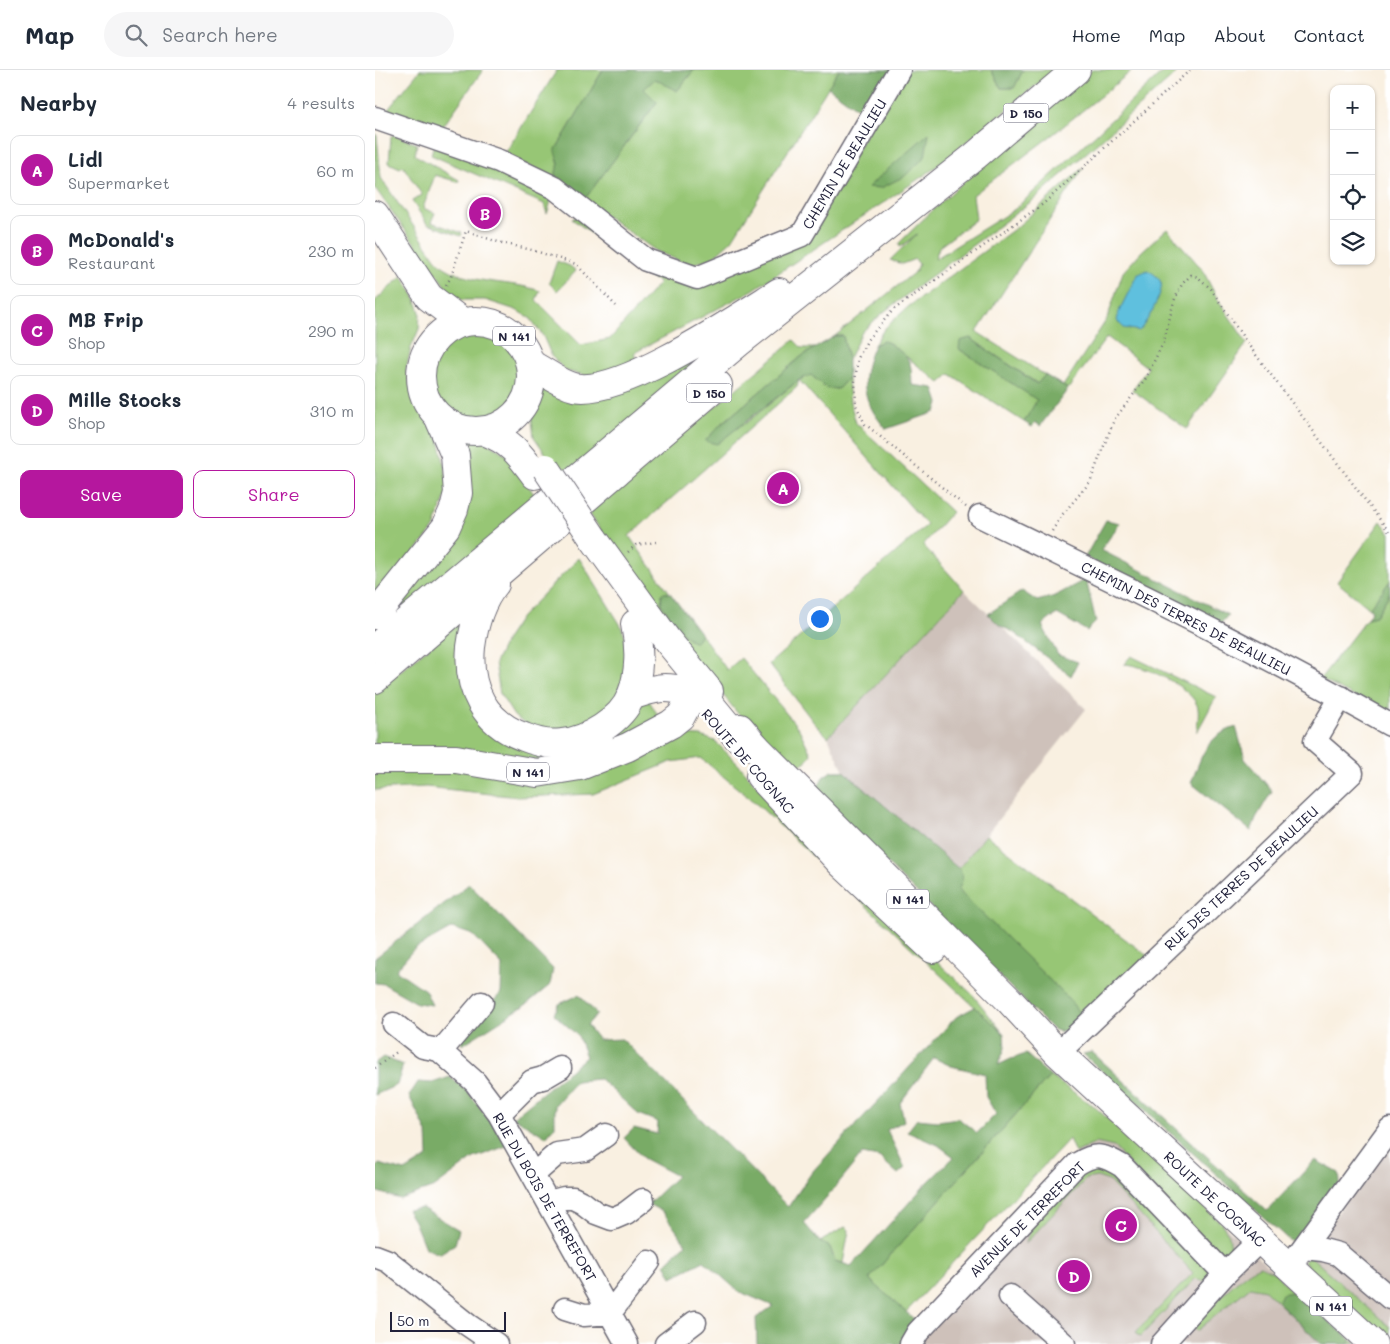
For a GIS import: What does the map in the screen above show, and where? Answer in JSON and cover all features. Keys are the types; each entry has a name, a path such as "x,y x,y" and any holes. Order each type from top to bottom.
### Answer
{"main road":[{"name":"D 150","path":"375,648 738,343 975,156 1076,70"},
{"name":"D 150","path":"375,679 892,236 975,156"},
{"path":"530,364 575,387 601,387 629,377 687,349 791,285 914,189 975,156"},
{"path":"375,215 462,322"},
{"path":"432,342 436,292"},
{"name":"N 141","path":"479,321 497,325 512,334 523,348 530,364 530,389 526,400 519,410 509,420 497,427 483,431 467,431 451,426 438,416 427,403 421,387 421,370 425,354 432,342 447,329 462,322 479,321"},
{"name":"ROUTE DE COGNAC","path":"519,410 541,471 587,542 635,624 691,682 737,737 756,747 1009,1000 1058,1053 1260,1240 1297,1258 1373,1344"},
{"path":"375,615 447,527 454,509 458,493 455,455 438,416"},
{"name":"ROUTE DE COGNAC","path":"483,431 499,436 541,471"},
{"name":"ROUTE DE COGNAC","path":"587,542 640,604 691,682 718,730 808,829 889,908 1010,1018 1058,1053"},
{"path":"526,550 509,571 493,586 480,608 473,630 470,672 479,700 500,725 515,734 547,743 561,744 596,732 611,720 631,696 638,656 638,638 635,624"},
{"path":"631,696 654,689 691,682 688,703 681,716 671,724"},
{"path":"671,724 692,724 718,730"},
{"name":"N 141","path":"375,759 456,759 537,773 581,766 628,748 671,724"}],"street":[{"name":"CHEMIN DE BEAULIEU","path":"375,118 507,165 555,188 646,260 697,278 802,235 899,70"},
{"name":"CHEMIN DES TERRES DE BEAULIEU","path":"980,516 1182,615 1341,697 1390,725"},
{"name":"RUE DES TERRES DE BEAULIEU","path":"1058,1053 1353,773 1315,741 1341,697"},
{"path":"431,1048 447,1044 482,1003"},
{"name":"RUE DU BOIS DE TERREFORT","path":"394,1024 431,1048 475,1082 499,1114 627,1344"},
{"path":"499,1114 532,1081 543,1078 560,1068"},
{"path":"1297,1258 1390,1129"},
{"path":"534,1174 557,1154 585,1150 606,1135"},
{"name":"AVENUE DE TERREFORT","path":"911,1344 918,1332 1077,1164 1091,1156 1107,1157 1122,1166 1225,1274"},
{"path":"549,1202 573,1198 596,1213 611,1219 626,1213 643,1200"},
{"path":"1172,1341 1225,1274 1260,1240"},
{"path":"1297,1258 1323,1250 1338,1254 1390,1298"},
{"path":"375,1256 388,1261 468,1325 496,1344"},
{"path":"565,1309 584,1315 610,1312 649,1262"},
{"path":"1010,1296 1064,1344"},
{"path":"666,1344 695,1322"}],"path":[{"path":"980,516 965,507 923,474 865,424 856,404 855,381 858,358 868,338 893,310 1043,204 1190,70"},
{"path":"436,292 451,276 466,231 576,264 616,306"},
{"path":"1041,546 1062,515 1090,482 1115,420 1147,378 1164,341 1174,302 1182,284 1191,275 1198,277 1211,289 1247,342 1390,533"},
{"path":"636,545 656,542"},
{"path":"375,1068 406,1045 431,1048"}],"shaded area":[{"path":"964,590 1086,709 959,869 844,771 828,737"},
{"path":"1095,1107 1288,1284 1390,1137 1390,1344 915,1344 1075,1153 1069,1138"}],"green space":[{"path":"420,70 483,70 439,132 386,112"},
{"path":"557,70 603,70 555,151 559,165 554,177 504,155"},
{"path":"603,70 694,70 677,91 655,79 644,89 657,102 584,200 554,177 559,164 555,151"},
{"path":"694,70 839,70 732,240 712,258 689,265 656,251 584,200 657,102 643,90 655,78 677,91"},
{"path":"839,70 896,70 865,114 828,87"},
{"path":"901,70 991,70 1001,88 1014,88 1023,70 1055,70 932,170 753,290 634,353 636,359 608,375 587,376 566,371 552,357 543,336 531,319 516,310 485,300 462,300 450,293 375,188 375,133 377,136 381,178 435,258 442,265 468,277 540,291 536,300 581,345 610,339 659,283 572,219 576,217 680,283 811,233"},
{"path":"991,70 1023,70 1014,88 1001,88"},
{"path":"1092,70 1133,70 973,195 976,219 939,247 935,259 1015,209 1165,70 1180,70 1032,201 885,311 862,332 848,360 843,336 835,336 916,271 919,264 915,259 902,264 890,260 917,234 900,247 899,243 969,176"},
{"path":"929,133 925,157 905,176 881,188 868,187"},
{"path":"395,135 417,144 415,155 459,180 458,182 435,175 423,208 435,213 431,222 462,233 461,236 427,224 412,201 422,195 403,166 400,168 389,163 391,136"},
{"path":"433,147 497,168 549,198 551,201 547,214 544,204 431,155"},
{"path":"1084,167 977,332 1045,375 1038,384 970,338 959,349 1038,400 1024,422 950,374 940,383 889,343 874,345 884,329 908,307 1017,227"},
{"path":"1167,229 1202,269 1217,298 1247,343 1187,429 1132,390 1148,368 1107,337 1068,389 1063,386 1107,319 1123,272 1142,251"},
{"path":"557,261 570,266 576,271 557,291 549,283"},
{"path":"402,276 414,295 420,312 419,329 411,348 406,370 414,401 439,439 449,487 434,528 375,603 375,301"},
{"path":"477,328 495,332 510,342 520,357 524,375 520,393 510,408 495,418 477,422 459,418 444,408 434,393 430,375 434,357 444,342 459,332"},
{"path":"732,330 564,480 534,437 532,421 545,377 620,393"},
{"path":"835,336 843,336 848,360 848,378 838,389 826,388 811,375 799,380 717,444 705,441 719,426 802,356"},
{"path":"970,338 1037,384 1045,375 1068,389 1040,426 1035,422 1032,427 1024,422 1037,400 959,349 960,341"},
{"path":"794,340 802,348 815,348 802,356 719,426 706,441 746,423 799,380 797,387 629,536 670,593 662,593 695,642 701,634 727,670 741,658 799,729 811,754 805,763 795,766 782,759 747,725 663,620 589,513"},
{"path":"883,341 892,345 909,361 912,385 934,388 939,403 936,412 886,429 871,409 865,389 866,369 874,345"},
{"path":"811,375 826,388 838,389 848,378 850,402 856,423 952,512 923,545 964,590 828,737 815,724 769,664 927,525 799,380"},
{"path":"462,438 485,441 510,457 539,502 375,641 375,627 449,535"},
{"path":"1106,520 1120,523 1101,550 1228,615 1218,627 1085,557"},
{"path":"1381,521 1390,533 1390,581 1369,608 1337,582"},
{"path":"579,558 620,624 629,645 630,664 614,706 570,733 533,730 514,716 500,694 495,663 507,638 521,617"},
{"path":"1086,579 1096,622 1087,631 1057,614 1042,625 1058,655 1078,662 1071,676 1013,632 999,625 988,614 1022,591 1037,601 1055,596"},
{"path":"1390,581 1390,593 1376,616 1367,618 1372,610 1369,608"},
{"path":"662,593 670,593 701,634 695,643 684,635 661,604"},
{"path":"1390,593 1390,715 1320,679 1367,618 1376,616"},
{"path":"462,620 465,670 528,747 648,699 661,720 564,762 375,750 375,692"},
{"path":"1131,656 1216,697 1197,732 1198,708 1192,698 1176,684 1154,672 1124,664"},
{"path":"1236,727 1245,759 1272,791 1256,818 1251,831 1191,783 1202,756 1211,742 1217,736"},
{"path":"680,735 701,736 715,741 782,814 973,995 1004,1034 760,807 701,758 671,762 593,794 518,797 426,787 375,790 375,767 460,768 526,778 661,743"},
{"path":"832,771 844,771 958,869 986,835 1148,956 1084,1018 1060,1033 817,788 823,777"},
{"path":"832,771 844,771 959,869 962,882 958,890 1069,999 1080,1014 1073,1028 1061,1031 1051,1028 820,796 817,788 823,777"},
{"path":"469,884 553,969 550,985 527,1004 462,1045 460,1038 501,993 502,965 473,935 452,928 413,950 396,970 425,990 432,1005 417,1003 384,984 375,983 375,958"},
{"path":"579,995 597,1014 587,1025 599,1040 622,1039 788,1207 812,1172 956,1017 975,1007 1004,1034 1005,1048 998,1065 1026,1054 1050,1076 869,1279 914,1319 919,1321 905,1344 757,1344 756,1318 773,1306 738,1291 704,1261 672,1277 665,1264 686,1244 663,1212 648,1204 677,1176 643,1158 624,1138 634,1128 657,1134 658,1122 638,1114 600,1079 576,1081 555,1105 555,1126 546,1137 513,1117 586,1057 578,1036 554,1014 559,1004","holes":["934,1058 951,1066 985,1074 986,1097 996,1114 977,1133 958,1118 938,1121 917,1119 907,1132 938,1145 954,1157 927,1183 851,1266 835,1261 830,1247 820,1242 804,1223 862,1154 879,1157 898,1174 905,1168 887,1130 904,1121 900,1103"]},
{"path":"1092,1052 1267,1211 1315,1160 1339,1173 1340,1182 1300,1246 1291,1242 1083,1054"},
{"path":"383,1057 403,1065 397,1085 375,1095 375,1063"},
{"path":"1050,1076 1095,1107 1221,1223 1229,1235 1231,1249 1225,1255 1216,1253 1167,1207 1114,1147 1096,1143 1075,1153 1069,1139 906,1312 869,1279"},
{"path":"450,1077 469,1093 509,1145 474,1158 435,1187 400,1199 375,1191 375,1168 379,1164 405,1171 428,1157 427,1132 409,1096 418,1082 432,1083"},
{"path":"1107,1164 1212,1270 1205,1281 1196,1278 1141,1336 1136,1332 1193,1273 1109,1181 1097,1177 1086,1179 1025,1244 1031,1228 1078,1167"},
{"path":"422,1208 459,1230 455,1244 439,1254 425,1248 414,1221 407,1210"},
{"path":"845,1227 849,1230 843,1263 835,1261 830,1247 820,1242"},
{"path":"1309,1255 1390,1327 1390,1344 1312,1272 1304,1262"},
{"path":"1260,1266 1275,1273 1292,1292 1356,1344 1321,1344 1265,1290 1250,1287 1197,1331 1194,1329 1195,1324 1226,1292 1244,1276"},
{"path":"1292,1292 1350,1339 1349,1344 1321,1344 1278,1302 1282,1294"}],"water":[{"path":"1147,270 1159,279 1161,283 1160,293 1150,315 1139,331 1124,328 1117,321 1119,311 1137,275"}],"place":[{"name":"McDonald's","path":"485,213"},
{"name":"Lidl","path":"783,488"},
{"name":"MB Frip","path":"1121,1225"},
{"name":"Mille Stocks","path":"1074,1276"}]}
